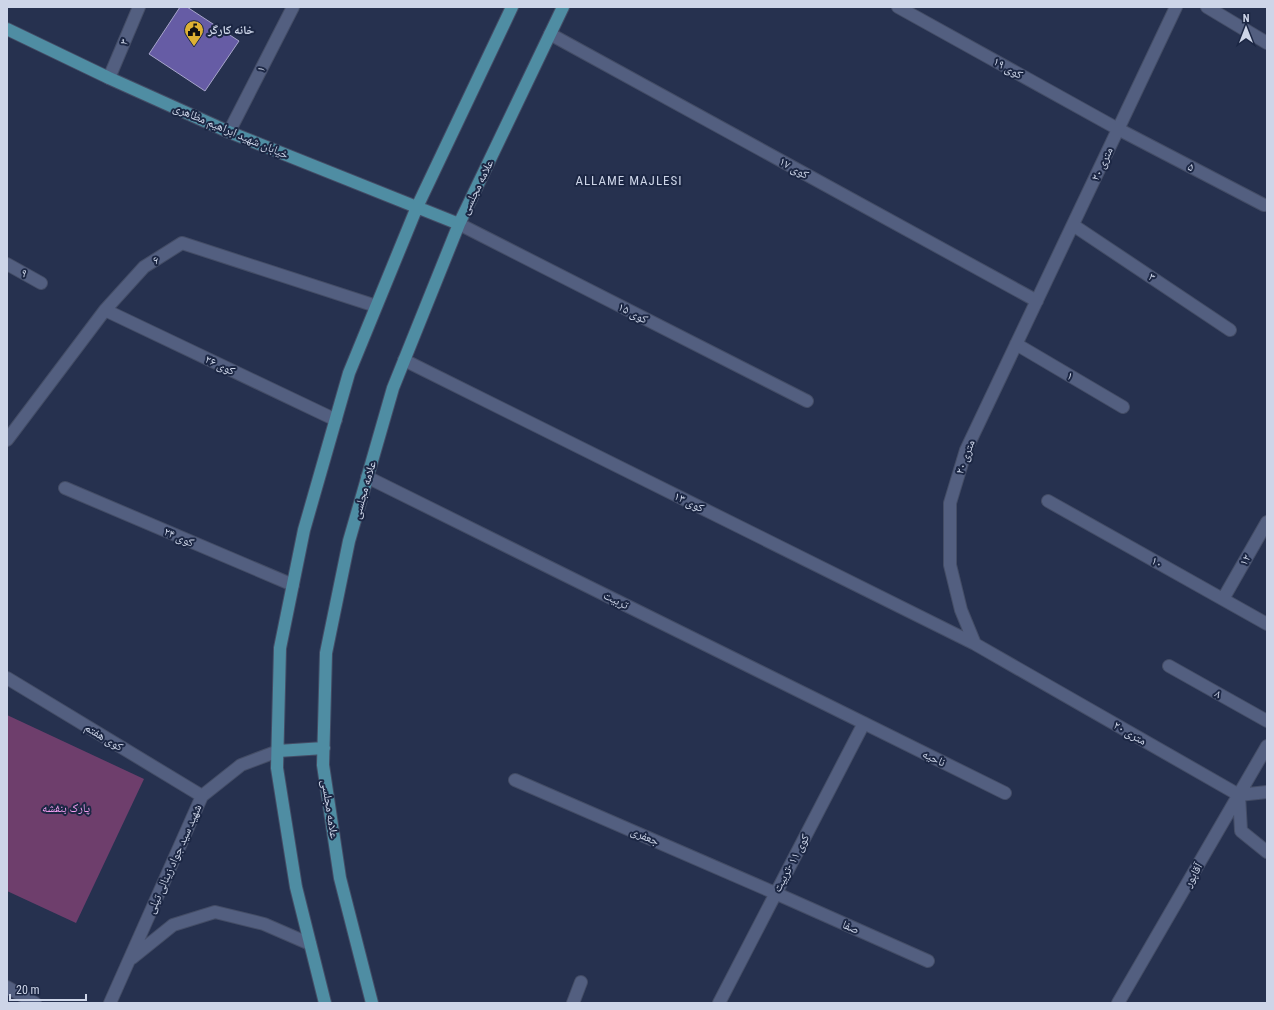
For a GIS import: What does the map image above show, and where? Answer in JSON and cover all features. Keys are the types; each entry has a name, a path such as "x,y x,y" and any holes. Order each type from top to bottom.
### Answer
{"main road":[{"path":"326,1003 296,887 277,768 280,648 304,530 349,374 417,207 512,7"},
{"name":"علامه مجلسی","path":"372,1003 340,878 323,766 326,653 349,541 393,388 459,224 563,7"},
{"name":"خیابان شهید ابراهیم مظاهری","path":"7,29 109,78 229,132 459,224"},
{"path":"278,751 324,748"}],"street":[{"name":"۳","path":"109,78 139,7"},
{"name":"۱","path":"229,132 293,7"},
{"name":"کوی ۱۹","path":"898,7 1118,129"},
{"name":"۲۰ متری","path":"1176,7 966,450 950,503 950,565 961,610 975,644 1239,795"},
{"path":"1207,7 1267,43"},
{"name":"کوی ۱۷","path":"550,34 1037,301"},
{"name":"۵","path":"1118,129 1264,205"},
{"name":"کوی ۱۵","path":"459,224 808,401"},
{"name":"۳","path":"1073,225 1230,330"},
{"name":"۶","path":"7,440 105,310 144,267 182,243 376,306"},
{"name":"۹","path":"7,264 41,283"},
{"name":"کوی ۲۶","path":"105,310 336,420"},
{"name":"۱","path":"1016,344 1123,407"},
{"name":"کوی ۱۳","path":"404,360 975,644"},
{"name":"تربیت","path":"367,476 864,723"},
{"name":"کوی ۲۴","path":"65,488 293,585"},
{"name":"۱۰","path":"1048,501 1267,624"},
{"name":"۱۲","path":"1223,599 1267,522"},
{"name":"۸","path":"1169,666 1267,722"},
{"name":"کوی هفتم","path":"7,678 202,796"},
{"name":"ناحیه","path":"864,723 1005,792"},
{"name":"کوی ۱۱ -تربیت","path":"719,1003 864,723"},
{"name":"آقاپور","path":"1118,1003 1267,746"},
{"name":"شهید سید جواد زینالی تیلی","path":"110,1003 202,796 241,766 278,751"},
{"name":"جعفری","path":"515,780 775,893"},
{"path":"1267,792 1239,795 1241,831 1267,852"},
{"name":"صفا","path":"775,893 928,962"},
{"path":"130,960 173,925 215,912 264,924 310,944"},
{"path":"573,1003 581,982"},
{"path":"7,987 35,1003"}],"green space":[{"name":"پارک بنفشه","path":"7,715 144,779 76,923 7,891"}],"building":[{"name":"خانه کارگر","path":"180,7 187,7 239,41 205,91 149,54"}],"place":[{"name":"خانه کارگر","path":"194,47"}],"district":[{"name":"ALLAME MAJLESI","path":"629,180"}]}
